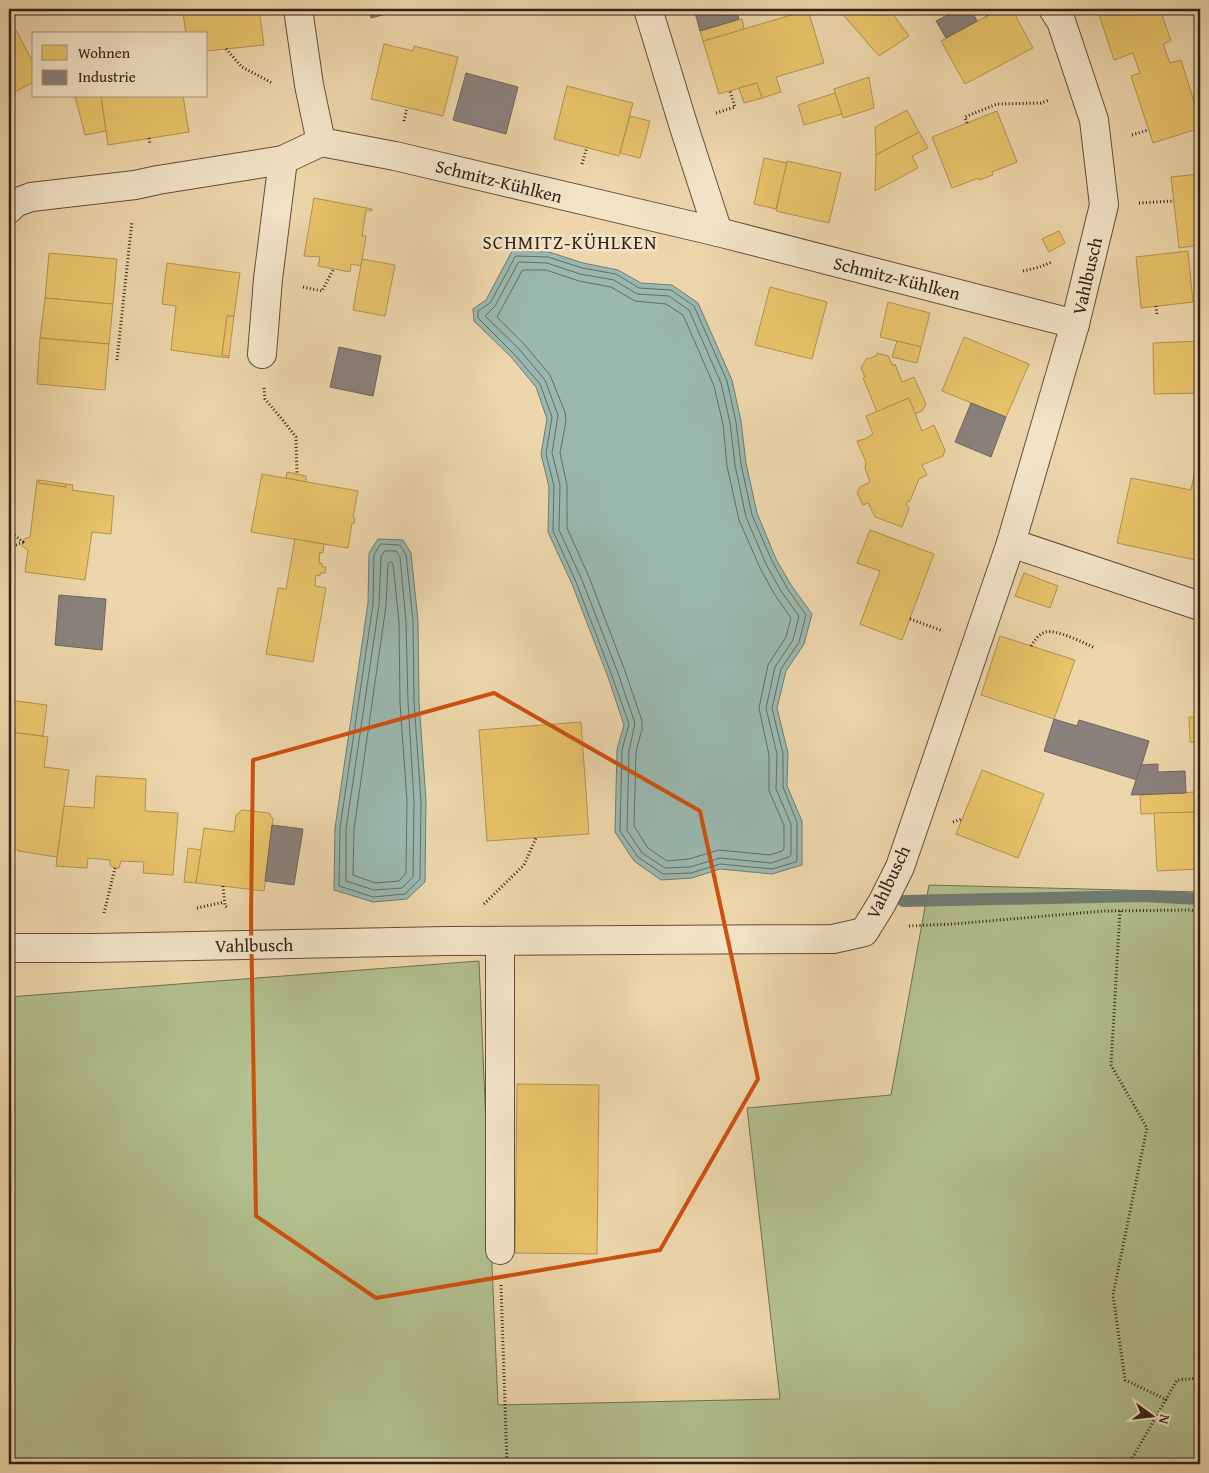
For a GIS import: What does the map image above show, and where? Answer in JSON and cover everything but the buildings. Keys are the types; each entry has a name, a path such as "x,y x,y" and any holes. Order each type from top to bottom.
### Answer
{"street":[{"path":"9,209 15,203 31,197 136,185 283,160 321,142 309,85 298,9"},
{"path":"648,9 682,124 718,232"},
{"name":"Vahlbusch","path":"9,948 446,941 834,939 864,932 882,904 900,867 1011,543 1075,324 1104,205 1094,120 1061,22 1053,9"},
{"name":"Schmitz-Kühlken","path":"321,142 395,156 718,232 1075,324"},
{"path":"262,342 283,160"},
{"path":"1011,543 1200,606"},
{"path":"500,941 500,1250"}],"path":[{"path":"984,9 987,16"},
{"path":"226,49 242,67 282,88 309,85"},
{"path":"967,123 965,117 997,104 1041,102 1083,88"},
{"path":"117,360 136,185"},
{"path":"1022,272 1040,268 1056,260"},
{"path":"1156,306 1157,315"},
{"path":"262,342 265,399 296,437 296,474"},
{"path":"9,531 23,542 9,548"},
{"path":"1031,646 1037,636 1047,632 1059,634 1095,648"},
{"path":"446,941 524,865 536,838"},
{"path":"95,948 115,868"},
{"path":"864,932 892,927 1120,911 1190,910 1200,912"},
{"path":"1120,911 1111,1065 1147,1128 1113,1295 1125,1380 1166,1400"},
{"path":"500,1250 507,1464"},
{"path":"1129,1464 1178,1380 1200,1378"}],"highlighted area":[{"path":"494,693 700,811 758,1079 660,1250 376,1298 256,1216 251,919 253,760"}],"green space":[{"path":"929,885 1200,892 1200,1464 9,1464 9,997 479,961 498,1405 780,1399 747,1108 891,1095"}],"water":[{"path":"512,251 549,252 583,263 618,270 641,283 672,285 698,303 732,380 741,421 746,463 757,513 776,559 791,585 812,614 804,644 786,671 777,708 788,753 787,786 802,821 802,865 772,874 720,869 692,878 661,880 634,861 615,832 617,749 624,725 608,677 572,584 548,532 549,487 541,454 547,419 536,387 511,357 474,321 473,309 486,300"},
{"path":"378,539 403,540 411,553 418,621 419,702 426,800 425,882 407,899 373,902 334,890 335,828 368,603 369,553"}],"waterway":[{"path":"903,901 1142,896 1200,899"}],"district":[{"name":"SCHMITZ-KÜHLKEN","path":"570,242"}]}
